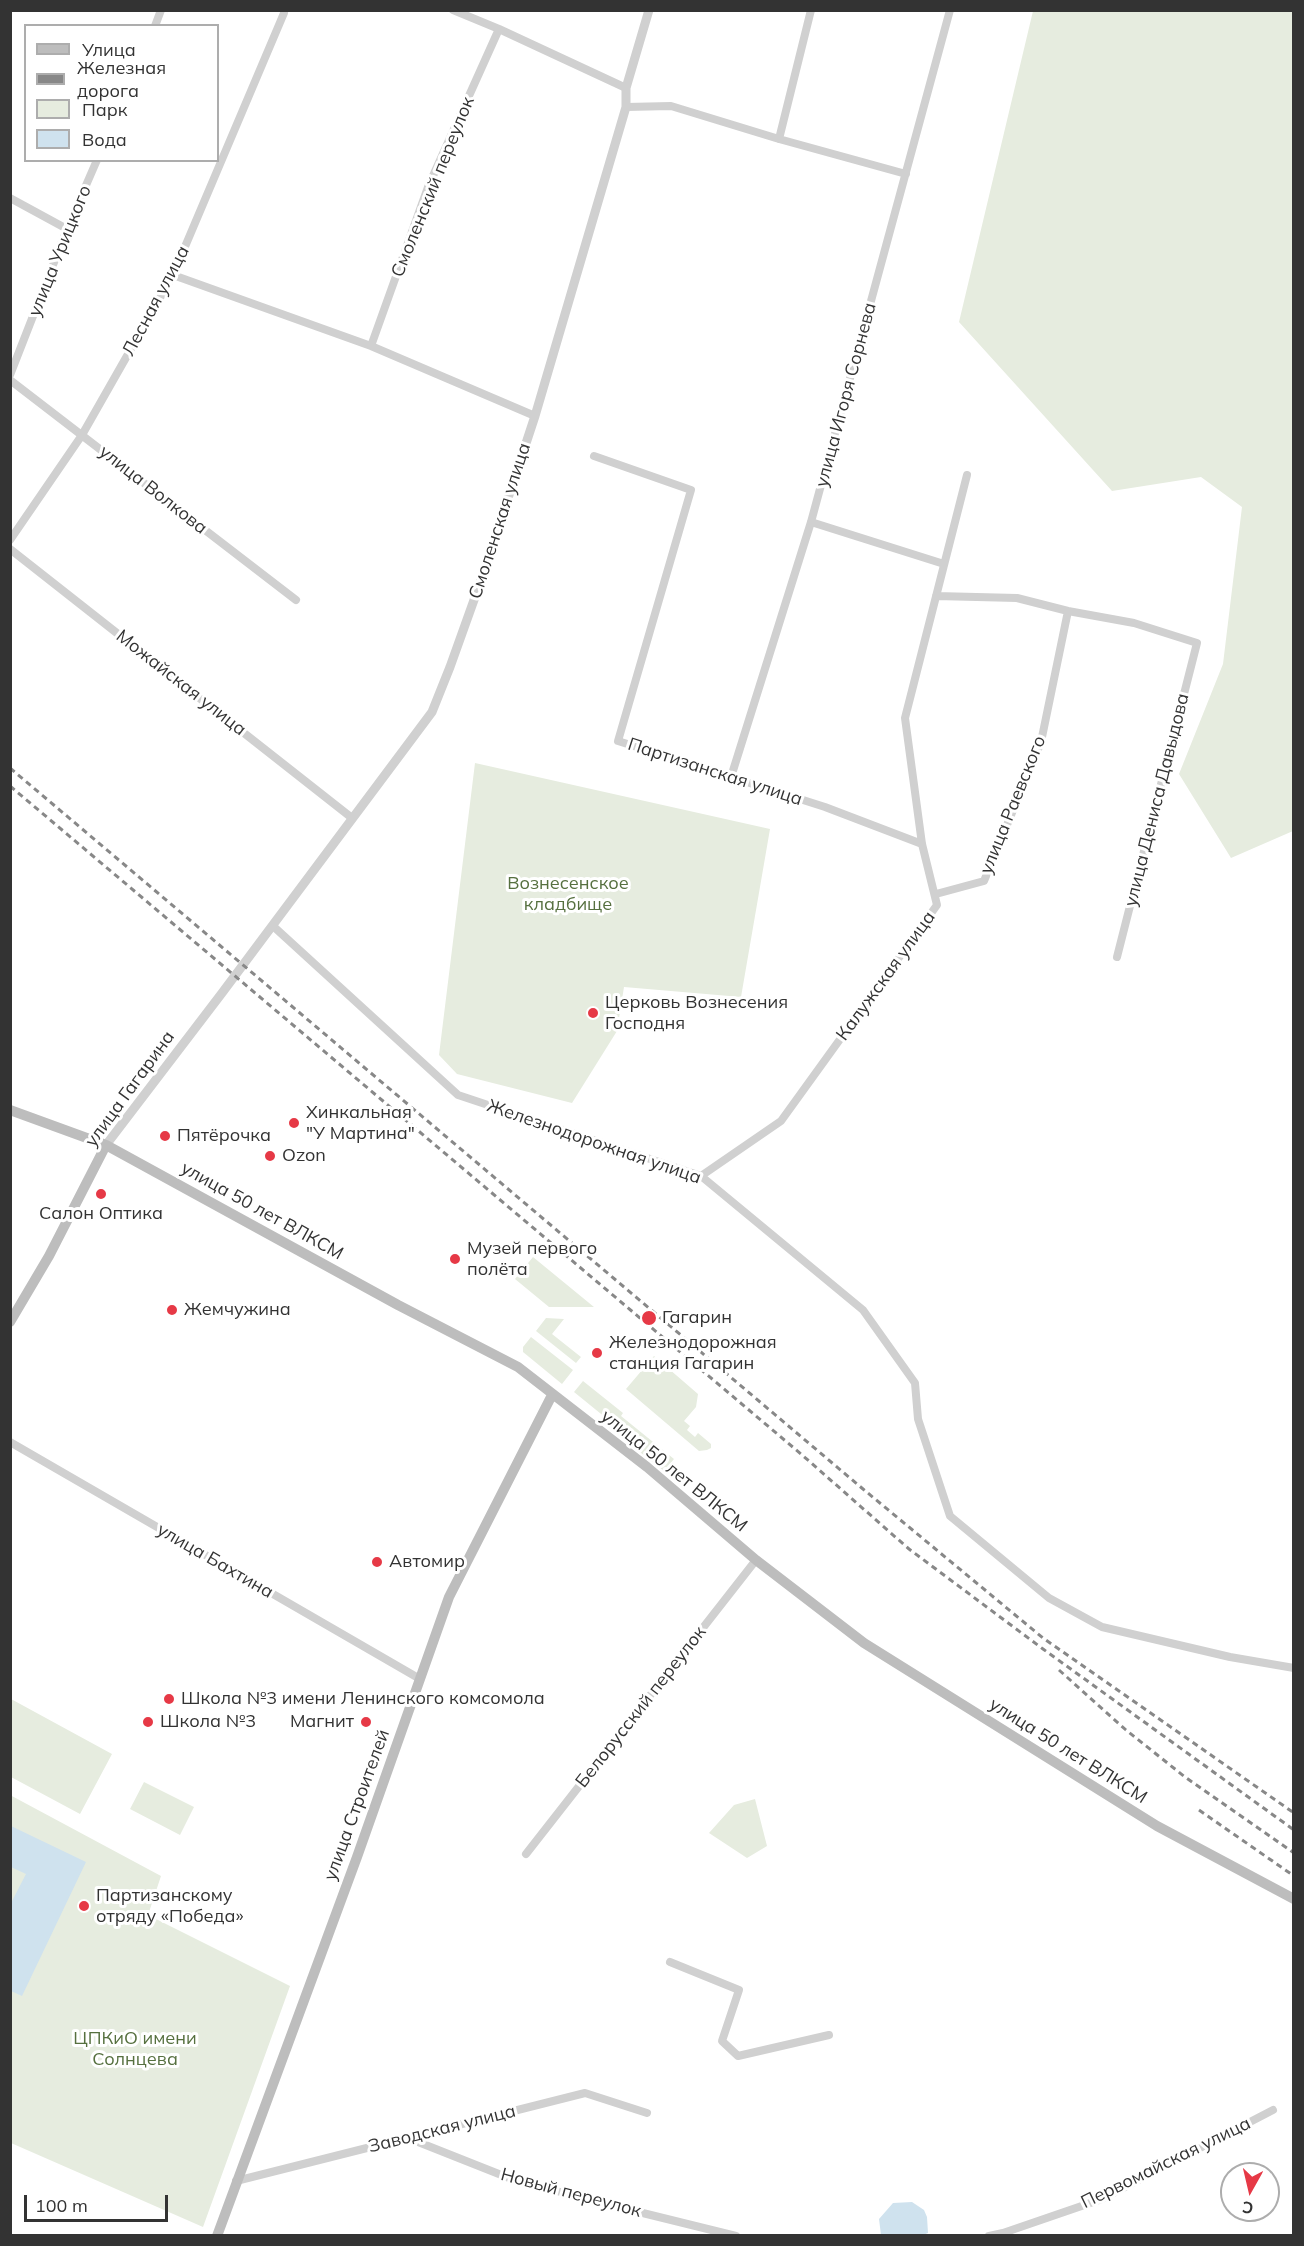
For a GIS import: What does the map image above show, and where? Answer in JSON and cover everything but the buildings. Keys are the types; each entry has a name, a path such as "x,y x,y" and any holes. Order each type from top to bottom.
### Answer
{"main road":[{"name":"улица 50 лет ВЛКСМ","path":"10,1110 106,1145 398,1305 518,1367 647,1467 756,1560 864,1643 1158,1826 1293,1899"},
{"name":"улица Гагарина","path":"10,1322 49,1256 106,1145"},
{"name":"улица Строителей","path":"217,2235 449,1597 552,1395"}],"street":[{"path":"453,10 626,88"},
{"name":"Смоленская улица","path":"234,976 432,712 479,586 535,416 626,107 626,88 649,10"},
{"path":"779,139 811,10"},
{"name":"улица Игоря Сорнева","path":"731,777 811,522 950,10"},
{"name":"Лесная улица","path":"10,540 82,435 173,275 284,13"},
{"name":"Смоленский переулок","path":"371,346 428,187 499,29"},
{"path":"626,107 671,106 906,174"},
{"name":"улица Урицкого","path":"10,375 67,229 96,162"},
{"path":"10,198 67,229"},
{"path":"173,275 371,346 535,416"},
{"name":"улица Волкова","path":"10,380 296,600"},
{"name":"Партизанская улица","path":"594,456 691,490 618,741 825,807 922,844"},
{"name":"Калужская улица","path":"701,1176 781,1120 937,905 922,844 905,718 967,475"},
{"path":"811,522 944,564"},
{"name":"Можайская улица","path":"10,549 352,818"},
{"path":"936,596 1017,598 1068,610"},
{"name":"улица Дениса Давыдова","path":"1068,610 1134,623 1197,644 1117,957"},
{"name":"улица Раевского","path":"936,894 984,881 1041,742 1068,610"},
{"name":"Железнодорожная улица","path":"273,926 458,1095 701,1176 863,1310 915,1383 918,1419 950,1516 1049,1598 1102,1627 1230,1657 1293,1668"},
{"name":"улица Гагарина","path":"106,1145 234,976"},
{"name":"улица Бахтина","path":"10,1442 420,1679"},
{"name":"Белорусский переулок","path":"526,1854 756,1560"},
{"path":"670,1962 739,1990 722,2041 738,2056 829,2035"},
{"name":"Заводская улица","path":"236,2181 585,2093 647,2113"},
{"name":"Первомайская улица","path":"989,2235 1003,2233 1102,2199 1273,2110"},
{"name":"Новый переулок","path":"408,2138 509,2178 736,2235"}],"green space":[{"path":"1033,11 1293,11 1293,831 1231,858 1179,774 1223,664 1242,507 1201,477 1112,491 959,322"},
{"name":"Вознесенское кладбище","path":"475,763 770,829 741,997 624,987 617,1031 572,1103 457,1074 439,1055"},
{"path":"533,1257 594,1307 549,1307 515,1279"},
{"path":"546,1318 564,1319 552,1334 581,1357 576,1363 536,1331"},
{"path":"531,1337 573,1370 562,1384 523,1352 523,1347"},
{"path":"654,1356 698,1394 696,1407 684,1421 690,1426 687,1430 695,1437 698,1433 711,1444 711,1448 699,1451 626,1389"},
{"path":"583,1381 623,1413 621,1416 674,1459 664,1471 603,1423 606,1418 574,1392"},
{"path":"11,1699 112,1754 80,1814 11,1777"},
{"path":"144,1782 194,1807 180,1835 130,1809"},
{"name":"ЦПКиО имени Солнцева","path":"10,1795 161,1876 148,1915 290,1986 203,2227 11,2143"},
{"path":"755,1799 767,1846 747,1858 709,1833 734,1805"}],"water":[{"path":"11,1826 86,1862 22,1996 11,1991 10,1905 26,1874 11,1867"},
{"path":"912,2202 924,2210 928,2233 881,2235 879,2219 893,2203"}],"railway":[{"path":"10,768 863,1489 1043,1638 1294,1813"},
{"path":"10,786 801,1454 909,1549 1294,1830"},
{"path":"1059,1670 1126,1730 1185,1777 1294,1853"},
{"path":"1199,1810 1294,1876"}],"place":[{"name":"Церковь Вознесения Господня","path":"593,1013"},
{"name":"Хинкальная \"У Мартина\"","path":"294,1123"},
{"name":"Пятёрочка","path":"165,1136"},
{"name":"Ozon","path":"270,1156"},
{"name":"Салон Оптика","path":"101,1194"},
{"name":"Музей первого полёта","path":"455,1259"},
{"name":"Жемчужина","path":"172,1310"},
{"name":"Гагарин","path":"649,1318"},
{"name":"Железнодорожная станция Гагарин","path":"597,1353"},
{"name":"Автомир","path":"377,1562"},
{"name":"Школа №3 имени Ленинского комсомола","path":"169,1699"},
{"name":"Школа №3","path":"148,1722"},
{"name":"Магнит","path":"366,1722"},
{"name":"Партизанскому отряду «Победа»","path":"84,1906"}]}
